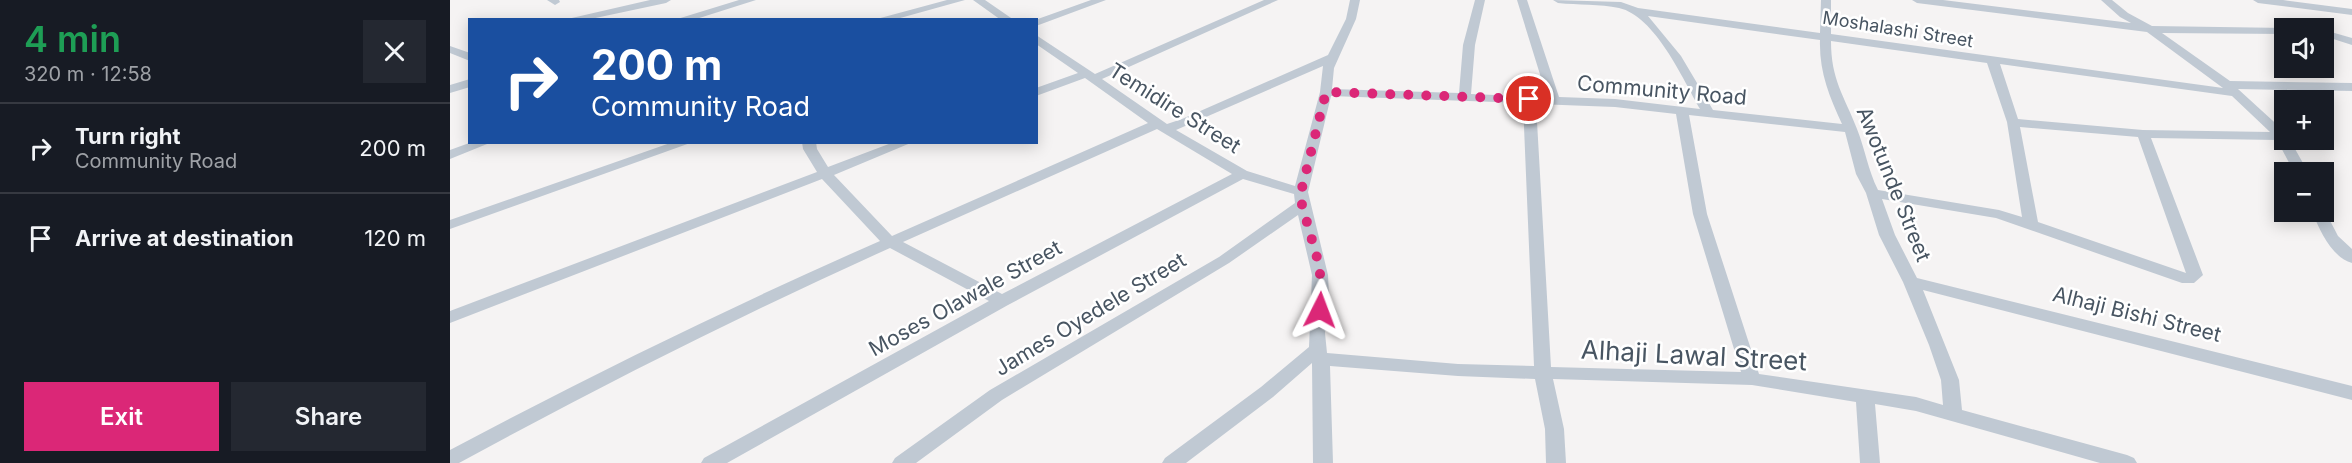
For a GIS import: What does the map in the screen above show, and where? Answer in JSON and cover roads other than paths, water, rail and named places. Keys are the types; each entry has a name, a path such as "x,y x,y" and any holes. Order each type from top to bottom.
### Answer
{"street":[{"path":"578,18 666,0"},
{"path":"886,18 960,0"},
{"path":"978,0 1006,18"},
{"path":"1038,22 1101,0"},
{"path":"1038,91 1089,77 1273,0"},
{"path":"1323,463 1318,355 1322,290 1320,268 1302,199 1326,92 1328,68 1354,11 1355,0"},
{"path":"1465,96 1469,45 1480,0"},
{"path":"1522,0 1554,100"},
{"name":"Moshalashi Street","path":"1558,0 1621,5 1636,11 1824,36 1993,62 2231,89 2352,87"},
{"name":"Awotunde Street","path":"1826,0 1824,36 1826,60 1833,89 1851,129 1863,174 1873,193 1887,235 1911,282 1950,381 1953,415"},
{"path":"1917,0 2150,29 2274,31"},
{"path":"2106,0 2124,15 2150,29 2231,89 2274,129"},
{"path":"2258,0 2352,12"},
{"path":"686,18 744,1"},
{"path":"1636,11 1648,20 1674,53 1708,112"},
{"path":"2334,36 2352,42"},
{"name":"Temidire Street","path":"1038,39 1161,126 1242,174 1302,199"},
{"path":"452,50 468,46"},
{"path":"452,50 468,57"},
{"path":"450,459 567,396 780,291 888,241 1161,126 1187,122 1334,57"},
{"path":"1993,62 2013,122 2031,225"},
{"path":"450,89 468,84"},
{"name":"Community Road","path":"1326,92 1554,100 1708,112 1851,129"},
{"path":"1529,99 1543,373 1551,408 1556,463"},
{"path":"1682,110 1701,214 1752,378"},
{"path":"2013,122 2144,134 2274,136"},
{"path":"1873,193 1981,210 2188,279 2194,275 2144,134"},
{"path":"450,155 480,144"},
{"path":"450,225 681,144"},
{"path":"809,144 825,174 888,241 1002,301"},
{"path":"450,317 902,144"},
{"name":"Moses Olawale Street","path":"711,463 1002,301 1242,174"},
{"name":"James Oyedele Street","path":"903,463 996,395 1224,261 1302,199"},
{"path":"2324,222 2331,238 2352,258"},
{"name":"Alhaji Bishi Street","path":"1911,282 2352,393"},
{"path":"1172,463 1318,355"},
{"name":"Alhaji Lawal Street","path":"1318,355 1458,370 1752,378 1916,404 2127,463"},
{"path":"1866,396 1870,463"}]}
